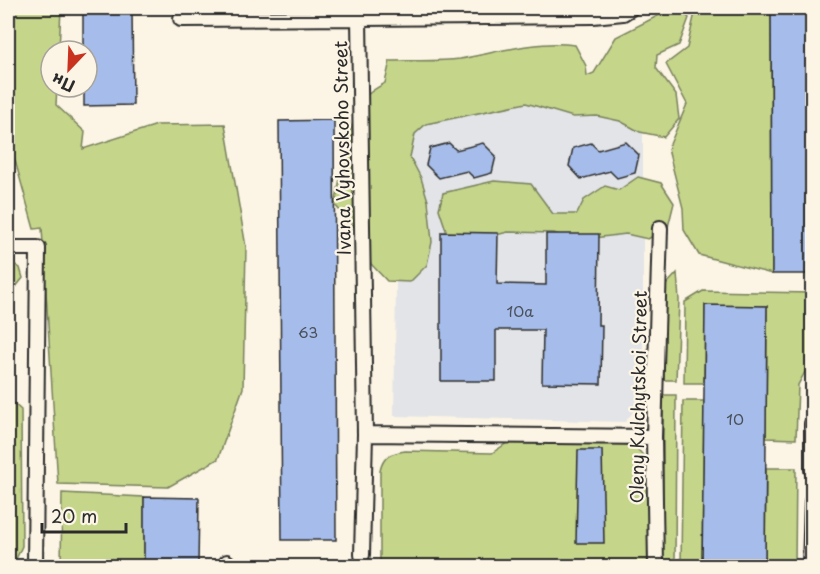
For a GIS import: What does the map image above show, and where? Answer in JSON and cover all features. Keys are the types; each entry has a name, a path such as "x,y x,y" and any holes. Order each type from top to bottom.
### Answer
{"lane":[{"name":"Ivana Vyhovskoho Street","path":"362,555 365,407 359,18 593,16 623,13 631,8"},
{"path":"180,19 359,18"},
{"name":"Oleny Kulchytskoi Street","path":"656,567 654,437 660,228"},
{"path":"8,248 38,248 35,567"},
{"path":"813,424 813,470"},
{"path":"365,435 654,437"},
{"path":"810,567 813,501"}],"shaded area":[{"path":"399,95 643,102 643,400 625,422 394,416"}],"green space":[{"path":"8,8 61,8 60,39 39,39 39,99 56,99 56,105 85,132 83,149 157,125 225,124 246,247 243,388 218,459 168,487 58,484 42,228 34,229 11,146 8,145"},
{"path":"673,8 678,8 689,18 679,45 657,55 656,68 676,95 679,119 664,137 640,132 620,121 597,116 573,117 526,103 426,124 415,134 410,157 421,178 428,201 432,242 427,265 410,282 387,281 371,264 365,240 335,205 354,118 368,95 385,83 390,61 451,60 531,45 575,45 586,66 587,76 594,73 616,37"},
{"path":"696,8 771,8 772,274 699,255 684,230 683,208 668,149 687,104 666,64 687,48"},
{"path":"638,177 661,183 674,203 668,227 648,239 626,234 577,240 554,233 508,232 475,240 447,233 439,209 443,193 494,181 531,184 553,214 577,214 584,200 605,186 619,190"},
{"path":"8,260 20,268 23,278 15,288 8,290"},
{"path":"677,273 679,300 676,380 664,380 665,291 666,285"},
{"path":"703,291 812,293 812,359 798,385 796,439 766,438 767,306 705,306 704,383 684,383 685,302"},
{"path":"663,395 676,395 675,566 663,566"},
{"path":"8,398 21,410 22,546 16,559 8,564"},
{"path":"683,401 704,401 702,566 681,566"},
{"path":"513,439 633,445 645,458 650,475 652,501 648,566 246,566 380,565 380,471 386,459 392,454 405,451 492,453"},
{"path":"766,468 796,468 795,566 765,566"},
{"path":"62,493 144,497 144,566 61,566"}],"building":[{"path":"83,8 132,8 133,105 84,106 84,99 99,99 99,39 83,39"},
{"path":"771,8 813,8 813,274 772,274"},
{"path":"334,120 336,540 282,540 279,121"},
{"path":"626,142 639,155 635,173 617,178 610,171 581,179 569,166 573,148 591,143 598,150"},
{"path":"449,143 456,150 483,143 496,156 492,173 474,178 467,171 439,178 426,165 430,148"},
{"path":"441,232 498,233 497,284 546,285 546,234 599,234 598,325 602,325 601,384 542,383 543,330 496,330 496,381 441,381"},
{"path":"705,305 767,306 765,567 702,567"},
{"path":"578,450 602,450 604,543 576,543"},
{"path":"144,497 199,498 198,567 144,567"}]}
